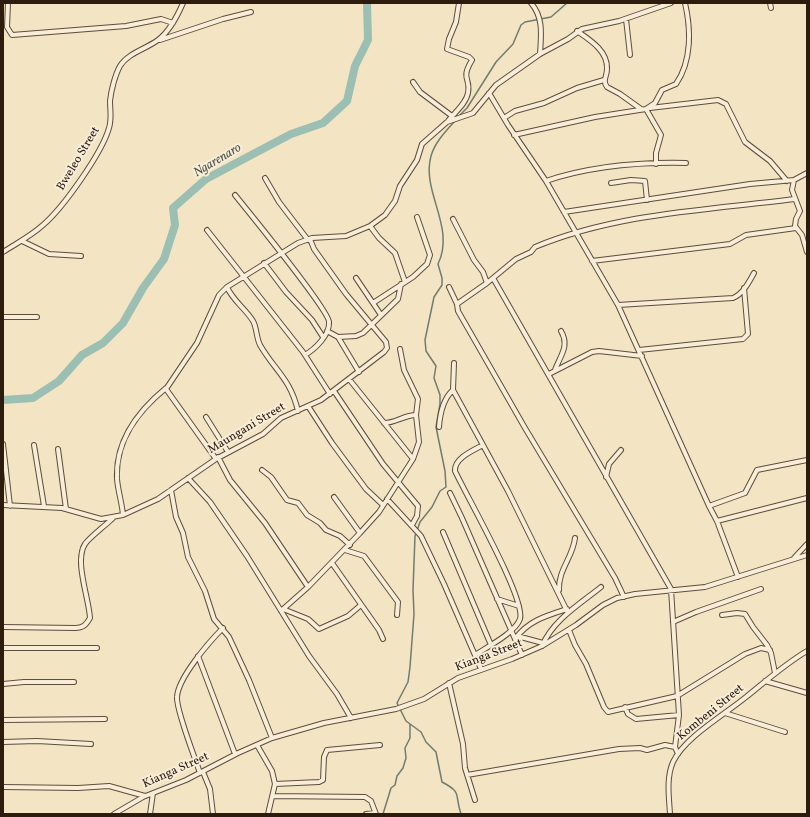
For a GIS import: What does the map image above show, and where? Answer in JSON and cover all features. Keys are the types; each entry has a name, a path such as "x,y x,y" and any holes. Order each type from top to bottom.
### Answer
{"street":[{"path":"8,3 7,27 12,35 126,26 161,19 173,23"},
{"name":"Bweleo Street","path":"3,252 22,241 55,214 78,183 98,151 108,130 111,118 111,97 120,67 123,62 157,40 167,31 173,23 183,3"},
{"path":"123,515 117,479 121,445 135,418 166,388 197,343 216,301 227,287 264,263 309,239 346,236 370,226 385,214 395,201 400,186 414,167 422,144 447,122 467,97 469,86 465,78 472,60 469,56 447,49 449,39 456,22 459,3"},
{"path":"531,3 538,14 542,30 540,54"},
{"path":"447,122 473,114 489,93 514,72 540,54 568,39 577,31 626,19 671,3"},
{"path":"648,108 655,104 662,90 676,84 687,59 689,43 685,3"},
{"path":"157,40 223,19 251,12"},
{"path":"626,19 630,55"},
{"path":"577,31 604,54 608,69 604,80 607,87 641,109"},
{"path":"504,118 515,111 544,103 577,88 604,80"},
{"path":"413,82 420,92 452,116"},
{"path":"489,93 514,135 546,181 618,305 717,522 738,577"},
{"path":"514,135 595,117 641,109 718,100 726,104 745,142 770,161 787,180"},
{"path":"648,108 661,134 656,153 656,164"},
{"path":"546,181 572,172 614,165 686,163"},
{"path":"564,212 728,187 794,180 807,173"},
{"name":"Maungani Street","path":"3,505 44,506 66,509 101,519 114,518 123,515 158,499 217,458 263,434 281,418 308,406 332,392 359,372 387,348 386,342 371,325 314,249 309,239 279,202 266,178"},
{"path":"611,183 631,180 645,181 647,200"},
{"path":"794,180 792,190 800,211 796,219 796,228 802,235 807,252"},
{"path":"235,195 307,287 329,319 327,331 319,345 305,356"},
{"path":"457,304 487,283 516,259 531,252 535,247 598,225 795,199"},
{"path":"373,303 420,272 427,264 430,258 417,217"},
{"path":"453,219 474,260 483,272 487,283"},
{"path":"338,337 361,335 398,299 403,283 394,253 378,238 370,226"},
{"path":"592,260 730,244 746,235 796,228"},
{"path":"207,230 305,356 398,483 418,506 417,516 412,525"},
{"path":"22,241 49,254 82,256"},
{"path":"264,263 286,292 312,320 323,337"},
{"path":"618,305 733,298 739,295 754,273"},
{"path":"356,278 381,315"},
{"path":"493,278 670,589 679,715 675,747 678,754"},
{"path":"227,287 233,299 254,323 260,344 289,386 294,396 298,411"},
{"path":"449,287 457,304 458,311 525,428 615,578 624,597"},
{"path":"639,350 743,339 748,334 744,288"},
{"path":"3,317 37,317"},
{"path":"327,331 338,337 359,372"},
{"path":"554,370 566,346 565,338 561,331"},
{"path":"282,610 308,587 360,533 383,505 413,460 419,442 416,415 418,399 404,370 400,349"},
{"path":"548,374 592,352 599,351 642,356"},
{"path":"454,363 453,390 532,536 567,611"},
{"path":"350,379 413,460"},
{"path":"166,388 166,391 217,458 230,480 265,523 308,587"},
{"path":"439,427 443,406 449,394 453,390"},
{"path":"308,406 332,443 366,489 383,505"},
{"path":"384,423 395,423 408,415 416,415"},
{"path":"206,417 228,452"},
{"path":"3,444 10,506"},
{"path":"475,655 511,631 520,619 519,606 500,560 455,471 455,466 466,454 483,445"},
{"path":"34,446 44,506"},
{"path":"58,449 66,509"},
{"path":"606,477 609,464 621,450"},
{"path":"709,506 745,493 758,470 807,460"},
{"path":"262,470 271,477 287,500 298,504 307,516 320,523 326,530 340,536 350,544"},
{"path":"188,478 210,502 247,556 282,610 309,656 337,694 351,718"},
{"path":"171,490 176,517 183,533 188,557 205,591 214,619 229,637 249,680 272,738"},
{"path":"450,493 511,631 516,638 522,655"},
{"path":"334,497 360,533"},
{"path":"717,522 807,498"},
{"path":"387,499 421,536 481,668"},
{"path":"3,626 81,628 87,624 90,618 82,567 83,549 88,541 114,518"},
{"path":"443,532 491,645"},
{"path":"559,592 558,584 562,572 572,553 575,538"},
{"path":"794,558 807,544"},
{"path":"345,550 364,556 398,602 397,615"},
{"name":"Kianga Street","path":"114,814 146,796 186,780 235,754 272,738 324,722 396,709 424,699 449,683 481,668 522,655 542,645 569,630 603,605 624,597 670,589 705,587 807,555"},
{"path":"332,563 383,639"},
{"path":"516,638 542,645 548,633 567,611 601,587"},
{"path":"672,622 761,589"},
{"path":"497,599 519,606"},
{"path":"282,610 308,619 319,630 348,616 361,605"},
{"path":"516,638 532,621 567,611"},
{"path":"722,615 737,613 745,614 770,650 775,673"},
{"path":"212,814 210,789 201,772 177,699 178,690 198,656 223,628"},
{"path":"569,630 605,710 611,712 625,707 678,696 745,654 761,648 770,650"},
{"path":"3,648 98,648"},
{"name":"Kombeni Street","path":"670,814 669,781 672,764 678,754 692,740 775,673 807,651"},
{"path":"198,656 235,754"},
{"path":"3,684 24,682 74,682"},
{"path":"765,682 807,693"},
{"path":"449,683 463,744 467,775 475,800"},
{"path":"625,707 628,714 636,719 679,715"},
{"path":"726,713 784,732"},
{"path":"3,720 65,718 105,719"},
{"path":"3,742 37,741 91,744"},
{"path":"257,745 272,771 275,784 268,814"},
{"path":"275,784 319,782 323,780 324,757 327,750 343,750 361,745 380,745"},
{"path":"467,775 619,749 640,748 647,750 665,745 675,747"},
{"path":"3,787 78,788 109,786 146,796"},
{"path":"150,814 153,793"},
{"path":"273,796 365,797 371,801 376,814 366,814"}],"waterway":[{"name":"Ngarenaro","path":"3,400 33,398 59,381 82,355 103,343 123,323 143,288 164,259 175,225 173,208 206,179 291,134 323,123 347,101 355,66 368,40 367,3"},
{"path":"459,116 467,108 496,62 513,44 521,25 525,22 551,17 567,3"},
{"path":"455,121 435,146 431,156 429,169 430,183 441,223 443,237 442,250 438,264 442,278 442,285 434,297 425,340 426,351 436,366 434,378 440,395 436,427 445,471 446,487 440,491 432,507 420,522 415,536 413,590 414,614 410,667 408,682 397,703 406,721 421,732 426,742 436,752 442,782 453,789 457,795 461,814"},
{"path":"383,814 391,788 395,785 397,776 403,768 406,758 405,748 410,738 410,724"}]}
